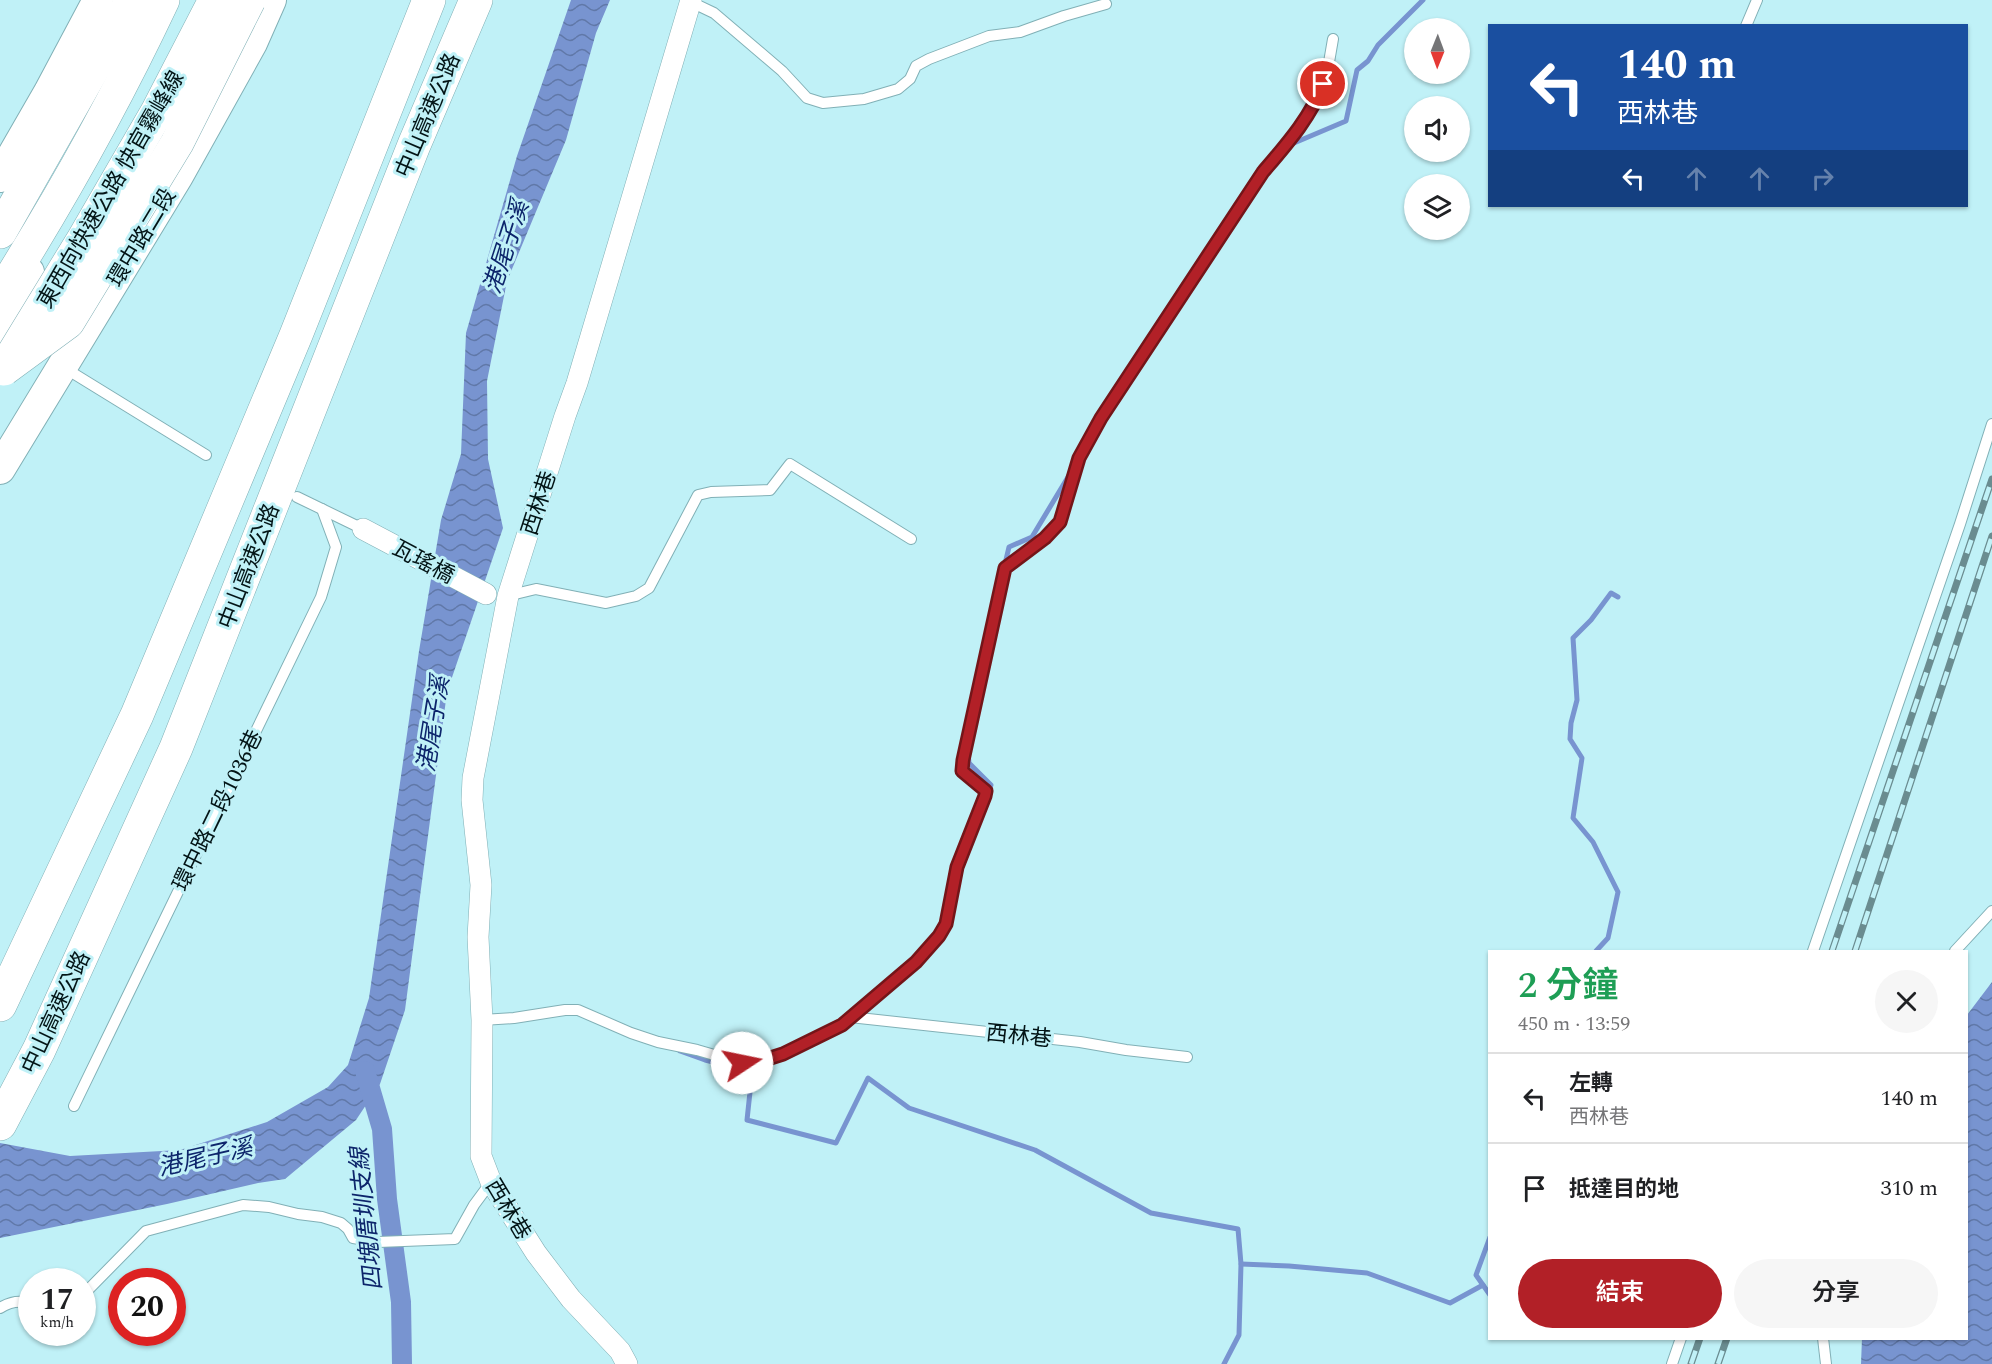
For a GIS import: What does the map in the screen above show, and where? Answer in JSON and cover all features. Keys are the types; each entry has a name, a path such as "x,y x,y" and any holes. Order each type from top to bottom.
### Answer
{"highway":[{"path":"0,232 132,0"},
{"name":"東西向快速公路 快官霧峰線","path":"1,330 50,215 136,58 163,0"},
{"name":"東西向快速公路 快官霧峰線","path":"1,330 84,238 157,112 215,0"},
{"path":"1,330 68,322 177,143 249,0"},
{"name":"中山高速公路","path":"0,1005 141,704 296,335 429,0"},
{"name":"中山高速公路","path":"0,1124 39,1050 176,748 409,157 476,0"}],"street":[{"path":"0,177 98,0"},
{"path":"1,330 24,264 168,0"},
{"path":"1,330 179,0"},
{"name":"環中路二段","path":"0,469 178,176 252,43 271,0"},
{"name":"西林巷","path":"627,1364 620,1352 578,1306 536,1253 491,1182 481,1156 482,1020 478,936 481,885 472,800 473,778 508,596 577,383 691,1"},
{"path":"1,330 63,366"},
{"name":"瓦瑤橋","path":"363,529 486,594"}],"lane":[{"path":"1747,24 1757,0"},
{"path":"691,1 714,13 782,71 807,98 823,103 864,99 898,89 910,79 916,66 929,59 989,36 1020,32 1106,4"},
{"path":"482,1020 578,1010 649,1039 742,1063 764,1060 783,1054 842,1025 916,962 939,936 946,924 957,867 986,791 962,771 1005,568 1045,538 1060,522 1079,458 1101,418 1263,172 1287,144 1317,99 1328,68 1333,39"},
{"path":"63,366 206,455"},
{"path":"1813,950 1992,424"},
{"path":"486,594 508,596 536,590 606,603 636,596 649,588 698,495 711,492 770,490 789,464 911,539"},
{"path":"297,498 363,529"},
{"name":"環中路二段1036巷","path":"74,1106 321,597 336,547 322,509"},
{"path":"1956,950 1992,911"},
{"name":"西林巷","path":"850,1017 1068,1040 1188,1057"},
{"path":"96,1282 146,1232 243,1205 269,1207 322,1217 341,1223 353,1238 378,1242 455,1239 474,1204 491,1182"},
{"path":"0,1308 18,1301"},
{"path":"1672,1364 1680,1340"},
{"path":"1823,1340 1826,1364"}],"water":[{"name":"港尾子溪","path":"571,0 610,0 596,33 566,140 507,281 487,381 488,459 503,528 447,692 405,1010 380,1084 356,1120 285,1179 0,1238 0,1143 70,1156 180,1150 267,1122 328,1087 348,1065 369,998 419,651 441,520 461,454 466,333 517,156"},
{"path":"1992,982 1992,1364 1861,1364 1862,1340 1968,1340 1968,1014"}],"waterway":[{"path":"1290,146 1346,121 1357,70 1368,61 1378,45 1423,0"},
{"path":"1004,568 1009,547 1032,537 1071,472"},
{"path":"1597,950 1608,938 1618,892 1593,842 1573,818 1582,758 1570,739 1571,723 1577,700 1573,638 1591,620 1611,593 1618,597"},
{"path":"968,753 969,763 991,785 988,794"},
{"path":"680,1051 742,1069 751,1065"},
{"path":"753,1064 747,1120 836,1143 868,1078 909,1108 1035,1150 1151,1213 1238,1229 1241,1264 1239,1335 1224,1364"},
{"name":"四塊厝圳支線","path":"365,1071 382,1129 387,1199 401,1302 402,1364"},
{"path":"1488,1242 1476,1275 1488,1292"},
{"path":"1241,1264 1367,1273 1450,1303 1483,1285"}],"railway":[{"path":"1832,950 1992,479"},
{"path":"1855,950 1992,536"},
{"path":"1691,1364 1699,1340"},
{"path":"1718,1364 1726,1340"}],"route":[{"path":"742,1063 783,1054 842,1025 916,962 939,936 946,924 957,867 986,791 962,771 1005,568 1045,538 1060,522 1079,458 1101,418 1263,172 1287,144 1317,99 1323,84"}]}
